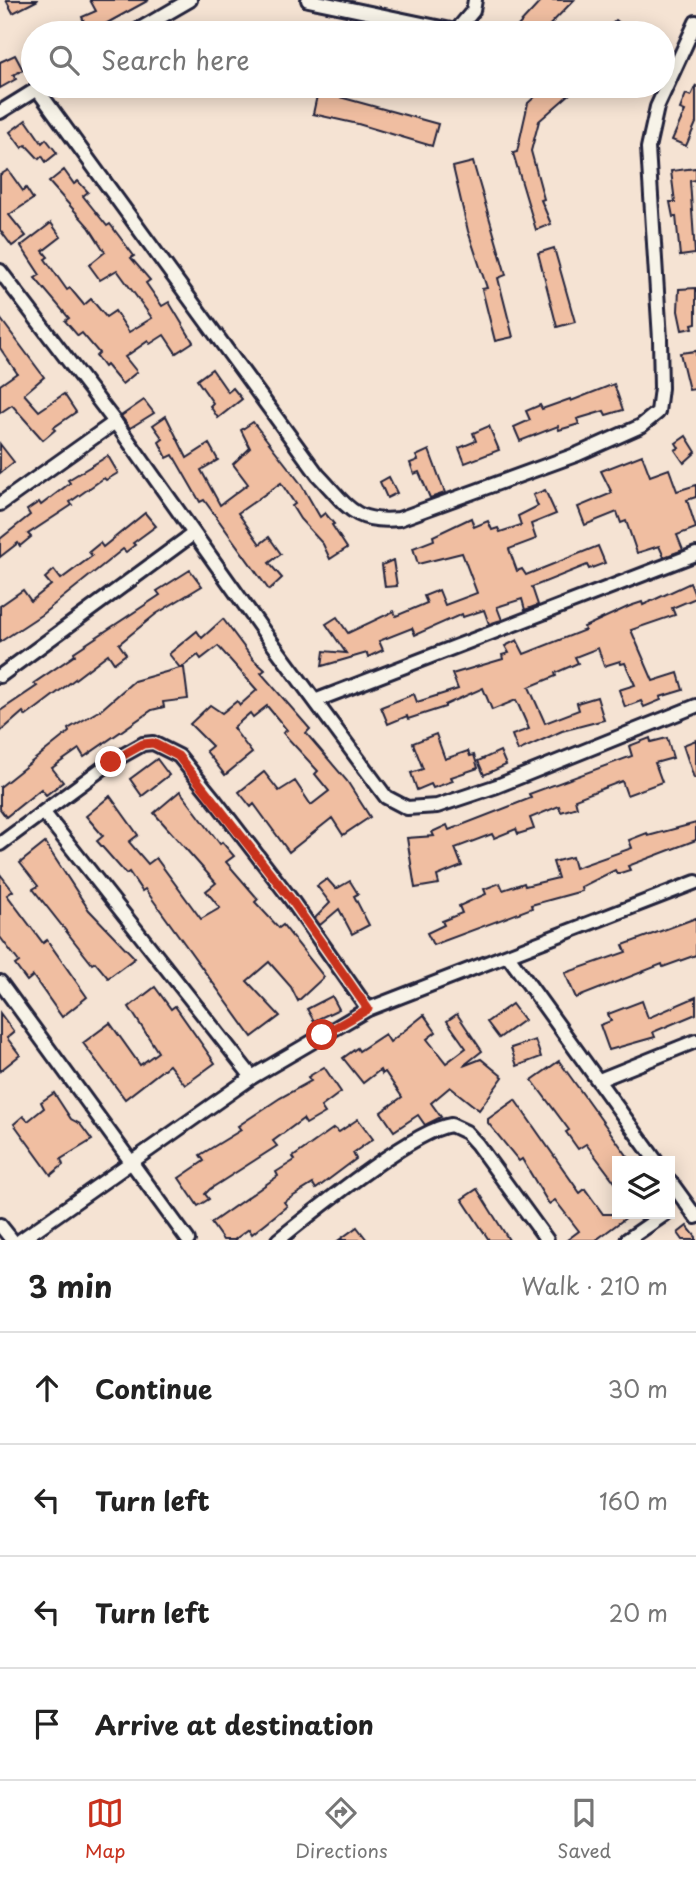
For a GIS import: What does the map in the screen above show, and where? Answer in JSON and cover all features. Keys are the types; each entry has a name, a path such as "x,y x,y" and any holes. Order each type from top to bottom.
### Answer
{"street":[{"path":"154,21 190,0"},
{"path":"308,0 408,21"},
{"path":"464,21 473,10 475,0"},
{"path":"675,68 696,22"},
{"path":"0,112 22,98"},
{"path":"47,98 318,475 355,514 375,522 399,519 578,454 641,426 657,412 661,388 660,339 648,148 661,98"},
{"path":"0,271 115,422 193,534 387,797 407,808 437,806 497,786 696,706"},
{"path":"0,504 115,422"},
{"path":"0,676 193,534"},
{"path":"317,701 696,554"},
{"path":"0,845 111,762 143,744 153,743 178,756 290,898 368,1009"},
{"path":"44,813 252,1077"},
{"path":"22,1240 252,1077 368,1009 509,957 696,882"},
{"path":"509,957 652,1156"},
{"path":"0,982 188,1240"},
{"path":"599,1080 696,1041"},
{"path":"278,1240 336,1194 427,1133 451,1125 466,1132 477,1144 547,1240"},
{"path":"675,1188 696,1217"},
{"path":"675,1206 683,1200"},
{"path":"627,1240 658,1219"},
{"path":"0,1226 12,1240"}],"building":[{"path":"6,0 38,0 13,13"},
{"path":"90,0 149,0 111,21 84,21 82,17 96,11"},
{"path":"542,0 574,0 554,21 523,21"},
{"path":"15,55 21,71 13,75 16,79 0,88 0,62"},
{"path":"696,85 696,123 686,146 672,140 685,111 680,109 686,94 691,96"},
{"path":"316,98 343,98 438,124 432,146 313,114"},
{"path":"534,98 565,98 539,121 531,151 544,199 541,200 551,224 536,230 513,153 517,152 528,103"},
{"path":"26,120 42,143 46,139 57,153 46,162 42,156 39,159 26,145 22,148 10,132"},
{"path":"473,162 506,275 498,278 513,337 495,341 482,289 487,288 468,231 453,167"},
{"path":"696,168 696,180 690,181 695,254 680,256 676,216 673,217 670,202 675,202 671,171"},
{"path":"8,170 23,191 26,188 33,199 9,215 26,236 12,246 0,230 0,175"},
{"path":"64,170 74,184 78,181 88,192 83,196 107,226 110,224 134,256 131,258 150,280 146,283 162,306 169,302 193,342 176,353 164,335 150,344 148,341 125,357 137,372 122,384 106,365 104,367 96,356 99,353 82,333 78,336 65,321 69,318 35,278 40,275 21,246 51,223 61,237 43,251 48,257 45,259 67,290 70,288 84,305 91,299 106,317 115,311 129,332 152,318 117,270 100,280 89,265 105,252 89,227 49,182"},
{"path":"554,248 575,322 557,327 538,253"},
{"path":"696,288 696,323 692,324 693,328 682,330 678,311 679,289"},
{"path":"0,318 44,377 24,394 39,411 64,394 76,412 53,428 55,430 43,440 12,405 0,413 0,385 17,373 0,348"},
{"path":"696,351 696,389 689,390 680,353"},
{"path":"212,369 228,392 233,388 242,399 218,418 210,406 213,403 197,380"},
{"path":"614,384 623,410 606,415 604,411 577,419 579,424 559,430 558,426 520,441 514,427 530,420 526,411 540,405 542,409 570,399 571,401"},
{"path":"144,400 154,413 130,428 121,416"},
{"path":"166,416 187,458 209,444 218,460 201,470 220,505 248,484 233,464 250,448 241,430 253,422 301,484 320,517 325,513 334,524 332,525 347,548 330,559 323,544 300,519 292,506 295,504 281,483 238,513 260,544 269,537 281,554 269,563 282,578 269,590 204,500 200,502 173,455 167,458 159,442 163,439 153,425"},
{"path":"489,426 499,450 465,463 459,448 476,441 473,433"},
{"path":"686,436 696,452 684,463 675,450 679,448 676,443"},
{"path":"0,444 14,462 0,473"},
{"path":"429,450 445,493 430,498 419,472 414,474 410,463 418,460 416,456"},
{"path":"642,455 650,476 669,469 677,491 696,485 696,497 687,500 696,528 677,535 683,550 664,557 659,546 637,553 626,521 621,523 617,512 585,525 578,507 612,493 601,471"},
{"path":"108,456 118,473 106,480 104,478 70,502 72,505 28,534 31,537 20,546 18,543 0,557 0,539 30,515 27,510 39,502 41,505 70,483 68,480"},
{"path":"389,477 397,493 387,498 380,482"},
{"path":"545,490 556,514 531,524 536,539 509,549 517,571 522,569 526,575 598,546 605,563 589,569 587,565 532,587 538,605 525,610 522,599 497,607 502,620 489,624 484,610 463,617 462,614 415,635 412,628 379,641 383,650 368,657 367,653 322,666 324,651 346,653 326,624 337,617 348,633 394,611 396,616 427,603 424,596 439,590 445,605 477,593 462,553 418,564 413,548 434,540 433,536 471,518 474,527 488,521 492,530 498,528 500,532 521,525 518,516 538,506 533,495"},
{"path":"145,513 156,526 133,543 135,545 126,552 123,549 41,615 0,642 0,606 23,590 31,601 51,585 45,578 54,570 61,579 92,556 89,552 100,543 103,547"},
{"path":"393,560 397,586 385,587 382,565"},
{"path":"190,570 202,586 156,614 119,644 126,654 114,663 108,654 26,716 23,712 0,732 0,711 37,686 34,683 75,655 74,652 160,595 157,591"},
{"path":"690,583 696,598 672,608 675,615 631,630 653,681 678,673 683,690 660,697 661,700 644,707 641,701 625,707 619,690 635,685 625,663 621,664 620,661 604,666 598,648 575,657 578,663 555,673 556,676 529,687 545,723 579,710 577,703 597,697 604,720 562,731 518,751 512,735 529,729 516,700 492,710 483,688 445,707 408,719 407,716 388,724 381,707 414,694 417,702 458,689 452,674 503,659 502,655 509,653 505,646 517,640 524,654 585,630 584,627 630,606 642,602 643,605"},
{"path":"223,619 253,659 265,670 261,673 310,729 306,733 347,781 370,817 343,835 332,818 289,852 254,804 251,807 239,792 264,772 279,791 295,781 311,805 329,791 315,774 318,771 283,733 287,730 267,706 253,717 250,713 233,728 252,753 225,775 206,751 212,746 190,724 210,705 222,713 237,701 240,705 257,690 218,646 201,659 198,655 181,668 184,668 188,699 163,702 164,707 152,710 84,757 79,749 52,768 63,782 46,795 41,789 6,817 0,809 0,787 69,732 68,729 102,709 134,681 180,668 169,654 197,631 202,638"},
{"path":"436,734 445,759 468,751 470,756 474,755 478,768 451,777 453,781 433,788 431,784 417,790 411,773 423,769 413,743"},
{"path":"650,738 651,742 667,738 673,758 655,763 662,782 627,795 622,781 575,799 577,807 561,812 559,806 530,818 534,829 518,834 516,829 494,838 492,834 455,848 462,866 437,876 439,884 415,888 407,838 434,836 432,832 447,825 449,830 531,798 529,794 632,756 629,746"},
{"path":"696,740 696,778 694,778 683,745"},
{"path":"500,751 506,765 484,775 478,761"},
{"path":"157,759 169,775 142,796 130,779"},
{"path":"180,791 220,844 222,842 234,856 226,862 258,899 255,902 279,928 283,925 324,977 298,1001 291,987 269,962 247,981 280,1016 252,1037 145,889 142,891 129,872 126,874 97,841 103,836 86,816 110,796 138,835 129,842 148,864 156,858 201,919 220,908 206,891 216,883 154,813"},
{"path":"696,823 696,840 628,866 630,870 617,874 615,870 581,887 582,891 531,905 532,908 433,945 427,933 444,925 442,921 462,913 459,906 486,894 484,889 500,883 503,890 524,883 525,886 558,878 553,862 572,857 575,868 632,848 629,840 647,833 648,836"},
{"path":"45,843 89,910 135,958 108,978 95,962 92,964 33,889 38,886 20,863"},
{"path":"0,874 13,891 7,895 43,943 47,940 87,997 62,1017 33,976 27,981 15,965 19,962 0,937"},
{"path":"327,879 336,889 350,881 358,894 354,896 369,925 352,934 339,909 320,925 315,918 330,903 317,886"},
{"path":"696,918 696,955 663,967 662,964 576,998 565,973 626,952 623,945"},
{"path":"155,987 171,1009 175,1006 215,1063 185,1085 169,1065 125,1099 83,1043 110,1023 140,1065 158,1052 129,1007"},
{"path":"332,996 339,1009 314,1021 307,1009"},
{"path":"696,997 696,1014 653,1032 655,1037 609,1050 600,1025 611,1021 608,1014 642,1001 648,1018"},
{"path":"512,1004 524,1020 499,1038 487,1022"},
{"path":"0,1013 14,1032 7,1038 20,1055 0,1071"},
{"path":"457,1014 482,1051 463,1066 481,1059 503,1077 479,1110 450,1087 431,1103 441,1117 425,1125 418,1115 394,1131 381,1112 402,1097 385,1072 382,1074 380,1070 363,1083 343,1058 385,1034 390,1042 424,1015 436,1032 427,1039 446,1063 466,1048 447,1021"},
{"path":"535,1040 541,1057 517,1066 511,1048"},
{"path":"559,1061 627,1156 612,1156 612,1178 586,1144 578,1149 566,1132 569,1130 532,1080"},
{"path":"324,1067 341,1092 321,1107 325,1113 306,1124 303,1119 273,1141 277,1146 210,1189 205,1194 209,1199 198,1206 179,1178 204,1161 200,1155 241,1130 238,1126 280,1098 311,1081 308,1077"},
{"path":"54,1093 71,1119 80,1124 92,1140 61,1159 63,1165 51,1175 14,1124 23,1116 28,1121 44,1108 41,1102"},
{"path":"515,1100 580,1193 585,1189 603,1214 612,1214 612,1219 624,1219 596,1240 567,1240 579,1231 555,1200 549,1204 522,1159 519,1161 488,1123 488,1119"},
{"path":"358,1119 373,1139 353,1153 356,1159 316,1189 313,1184 284,1202 287,1206 252,1234 249,1229 234,1240 223,1240 211,1223 278,1176 276,1172 295,1160 293,1157 334,1128 339,1132"},
{"path":"477,1189 509,1240 489,1240 462,1199"},
{"path":"687,1226 696,1240 683,1240 678,1233"},
{"path":"357,1227 367,1240 339,1240"}],"route":[{"path":"111,762 134,748 153,743 178,756 213,798 290,898 368,1009 322,1035"}]}
